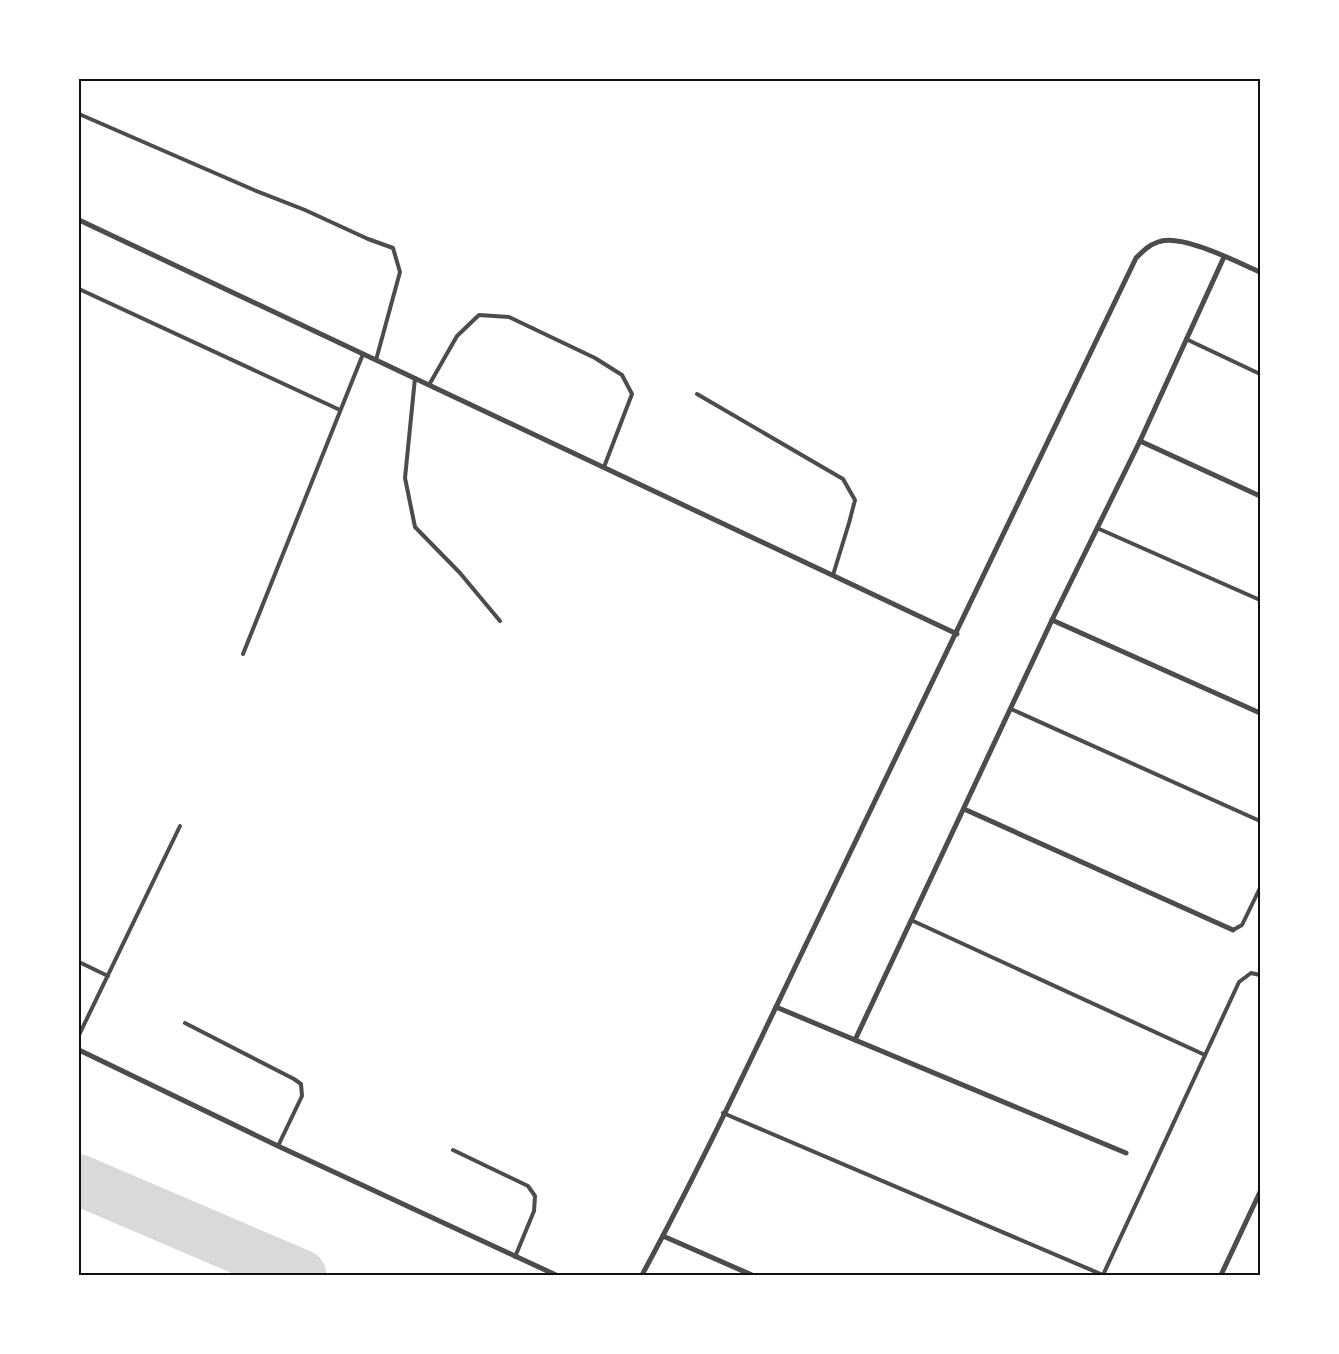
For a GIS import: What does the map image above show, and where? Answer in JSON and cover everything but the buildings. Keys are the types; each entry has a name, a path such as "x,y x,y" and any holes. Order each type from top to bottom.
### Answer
{"street":[{"path":"79,220 957,634"},
{"path":"642,1275 776,1007 957,634 1136,258 1146,247 1159,241 1178,240 1260,272"},
{"path":"855,1040 1052,620 1140,441 1224,257"},
{"path":"1140,441 1260,496"},
{"path":"1052,620 1260,713"},
{"path":"964,809 1233,930"},
{"path":"776,1007 1126,1153"},
{"path":"79,1050 278,1146 556,1275"},
{"path":"1221,1275 1260,1192"},
{"path":"663,1236 752,1275"}],"lane":[{"path":"79,114 393,248 400,272 376,360"},
{"path":"79,290 340,410"},
{"path":"430,385 457,336 479,315 509,317 595,358 622,375 632,394 604,467"},
{"path":"1186,339 1260,374"},
{"path":"243,654 363,354"},
{"path":"415,378 405,478 415,527 460,573 500,621"},
{"path":"697,394 843,479 854,500 850,523 833,575"},
{"path":"1098,528 1260,600"},
{"path":"1011,709 1260,821"},
{"path":"79,1035 180,826"},
{"path":"1233,930 1242,925 1260,888"},
{"path":"911,920 1205,1055"},
{"path":"79,962 108,976"},
{"path":"724,1113 1103,1275 1239,982 1251,973 1260,975"},
{"path":"185,1024 301,1084 302,1096 278,1146"},
{"path":"453,1150 528,1186 535,1196 534,1211 515,1257"}],"waterway":[{"path":"79,1180 301,1275"}]}
